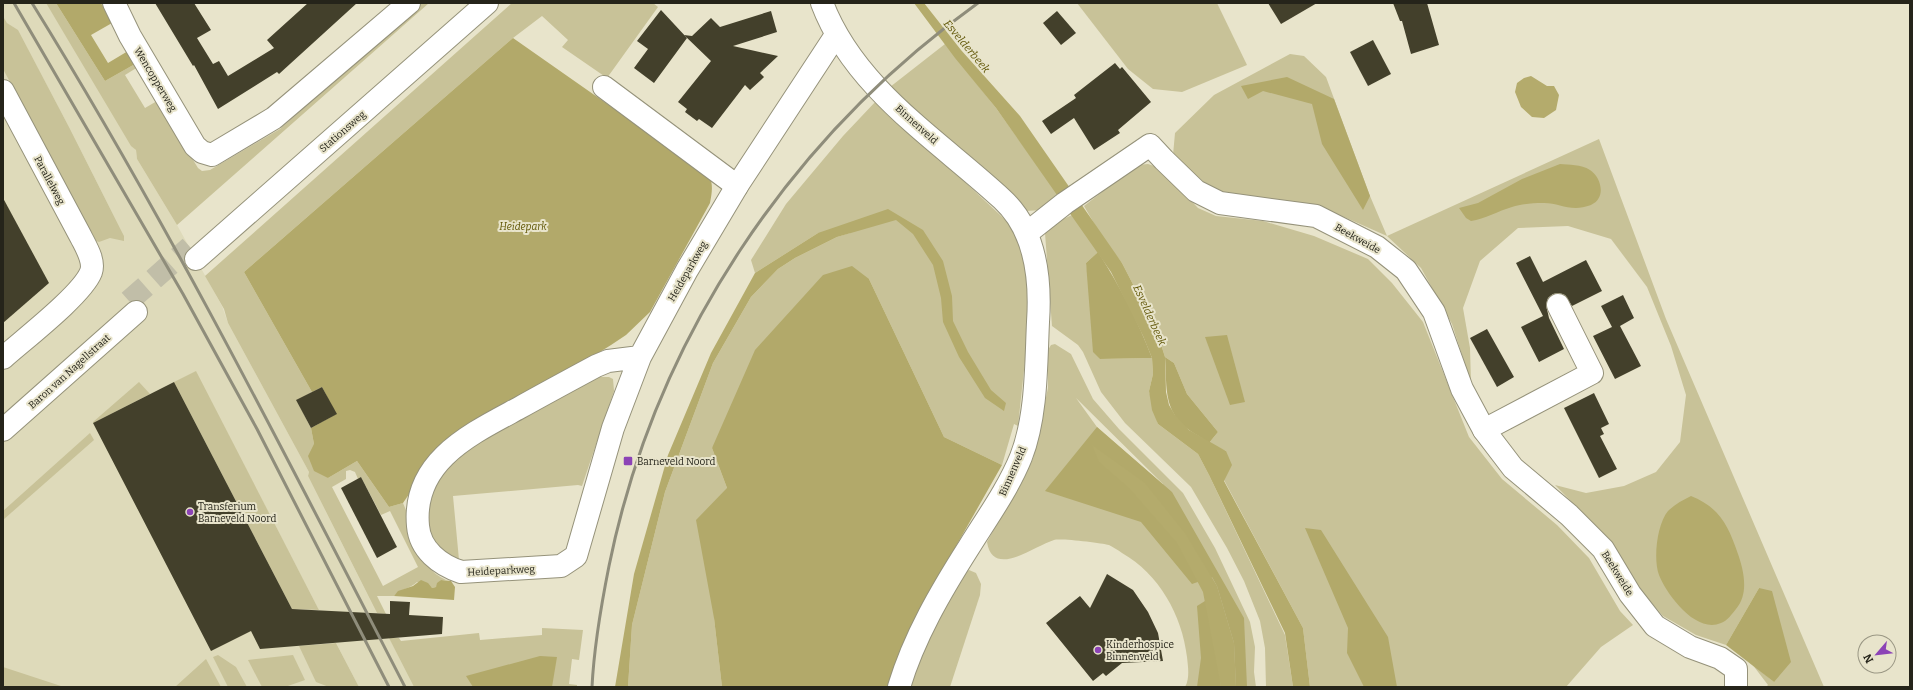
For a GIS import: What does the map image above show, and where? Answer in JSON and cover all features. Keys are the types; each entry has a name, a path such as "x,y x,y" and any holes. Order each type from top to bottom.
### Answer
{"street":[{"name":"Wencopperweg","path":"114,3 130,36 195,146 202,152 212,154 274,118 409,3"},
{"name":"Stationsweg","path":"466,3 193,253 487,3"},
{"name":"Binnenveld","path":"822,3 836,35 854,62 876,87 1004,201 1027,233 1034,254 1038,274 1039,310 1035,380 1028,430 1021,455 1007,486 961,560 915,643 899,687"},
{"name":"Heideparkweg","path":"640,357 608,361 596,366 483,428 453,447 439,461 430,476 418,504 418,529 423,544 434,558 447,567 461,572 561,566 576,556 613,428 640,357 687,270 737,186 836,35"},
{"path":"604,87 737,186"},
{"name":"Parallelweg","path":"3,91 81,237 91,261 91,271 83,284 72,297 3,358"},
{"name":"Beekweide","path":"1027,233 1082,191 1150,145 1196,191 1220,203 1316,216 1377,247 1406,270 1434,312 1462,389 1484,430 1513,468 1569,515 1603,549 1630,594 1655,626 1690,647 1720,658 1736,669 1736,687"},
{"path":"1484,430 1592,373 1558,305"},
{"name":"Baron van Nagellstraat","path":"3,414 132,306 3,430"}],"shaded area":[{"path":"3,3 46,3 136,150 137,159 177,225 222,306 228,323 309,472 308,476 414,687 359,687 195,371 311,638 336,687 3,687 3,38 124,236 69,127 18,31 7,23 3,16"},
{"path":"46,3 56,3 105,81 135,64 138,67 125,75 145,108 157,101 198,168 202,171 210,170 280,129 421,3 429,3 177,225 137,159 136,150 131,146"},
{"path":"512,3 653,3 658,7 607,78 562,47 568,40 542,16 513,38 244,272 312,392 297,401 311,428 314,444 328,478 357,461 389,507 403,503 417,546 422,556 428,566 436,574 446,580 441,580 436,587 432,588 417,582 394,596 377,596 386,614 377,613 308,476 309,472 228,323 224,309 205,276","holes":["350,470 355,472 358,479 361,477 381,515 390,511 418,567 383,586 332,487 346,479 346,471"]},
{"path":"914,3 924,3 961,50 1020,116 1122,263 1156,329 1165,357 1166,392 1169,405 1175,415 1189,430 1226,451 1232,465 1224,481 1303,628 1310,687 1293,687 1285,633 1198,454 1158,424 1152,410 1149,391 1153,374 1152,358 1143,336 1111,272 996,108 955,58"},
{"path":"1077,3 1217,3 1247,65 1182,92 1153,89 1128,69"},
{"path":"3,16 7,23 18,30 124,236 124,241 110,238 99,242 96,241 3,69"},
{"path":"945,44 996,108 1059,196 1043,210 1025,211 960,149 890,87"},
{"path":"1290,54 1304,56 1326,77 1370,196 1387,236 1326,209 1212,192 1173,155 1175,133 1214,95"},
{"path":"1531,76 1547,86 1554,86 1559,95 1556,110 1544,118 1532,117 1521,107 1515,92 1517,83 1524,78"},
{"path":"877,100 1013,227 1022,247 1031,304 1018,426 1014,424 1002,465 944,437 869,279 712,448 727,488 714,618 722,687 628,687 632,625 665,492 713,363 751,297 778,269 795,258 837,237 850,233 818,233 755,273 751,260 786,204 843,136"},
{"path":"1599,139 1666,319 1824,687 1766,687 1768,685 1752,664 1774,682 1759,588 1726,645 1696,635 1663,616 1637,586 1612,543 1555,485 1586,493 1624,486 1656,472 1680,442 1686,395 1671,346 1647,287 1611,239 1568,226 1518,228 1480,261 1463,308 1470,348 1471,383 1452,324 1421,268 1387,236"},
{"path":"1148,164 1160,168 1198,208 1216,216 1263,221 1314,236 1368,259 1392,283 1423,322 1469,437 1502,479 1557,525 1589,558 1620,611 1633,625 1601,647 1566,687 1310,687 1303,628 1224,480 1226,451 1209,443 1218,432 1187,394 1174,363 1165,357 1156,329 1122,263 1102,237 1084,206 1137,165"},
{"path":"1560,164 1583,167 1594,173 1601,188 1601,193 1596,202 1591,205 1577,208 1548,203 1523,204 1481,219 1471,221 1466,218 1459,208 1478,203 1522,179"},
{"path":"888,209 923,230 943,261 952,296 953,321 968,352 991,390 1006,403 1004,411 985,398 959,357 943,322 941,298 933,265 913,234 896,220 837,237 795,258 778,269 751,297 713,363 665,492 632,625 628,687 615,687 634,574 668,455 711,353 755,273 818,233"},
{"path":"1072,215 1098,252 1086,263 1100,359 1152,358 1153,374 1149,391 1158,424 1198,454 1209,475 1285,635 1293,687 1266,687 1265,648 1260,621 1244,581 1227,548 1191,487 1125,423 1101,392 1083,352 1078,345 1052,326 1045,233 1051,225"},
{"path":"1055,344 1071,354 1093,399 1119,429 1183,493 1215,548 1250,622 1255,647 1254,672 1256,687 1185,687 1188,680 1187,657 1180,626 1174,611 1158,584 1147,572 1135,562 1109,545 1081,541 1054,540 1026,553 1006,559 997,558 991,553 987,542 1033,459 1048,388 1048,350 1051,345","holes":["1076,398 1163,484 1097,427"]},
{"path":"196,371 319,610 292,609 174,382"},
{"path":"589,377 609,377 613,379 614,391 582,486 578,485 453,496 459,560 435,545 429,532 425,504 450,458"},
{"path":"139,382 150,394 93,423 93,422"},
{"path":"90,433 94,440 3,520 3,511"},
{"path":"1092,445 1145,483 1185,533 1217,586 1234,643 1236,687 1221,687 1203,592 1177,543 1129,488 1099,462"},
{"path":"1691,496 1709,506 1722,519 1731,534 1743,575 1744,589 1740,603 1725,621 1711,625 1702,623 1684,611 1663,583 1657,568 1657,542 1664,517 1673,506"},
{"path":"969,570 976,573 981,584 980,595 950,687 909,687 925,642 960,577"},
{"path":"542,628 583,630 579,660 572,659 569,684 577,685 577,687 414,687 389,638 399,638 401,641 479,633 480,640 542,635"},
{"path":"336,643 359,687 329,687 316,682 299,646"},
{"path":"218,655 236,667 247,687 228,687 213,657"},
{"path":"293,655 305,680 285,687 262,687 248,660"},
{"path":"206,659 221,687 175,687"},
{"path":"3,667 64,687 3,687"}],"green space":[{"path":"56,3 101,3 112,23 91,35 108,63 128,51 135,64 105,81"},
{"name":"Heidepark","path":"513,38 710,176 712,190 710,203 650,312 626,335 435,456 403,503 389,507 357,461 328,478 314,471 308,456 314,444 311,428 336,414 322,387 312,392 244,272"},
{"path":"1287,77 1334,99 1370,196 1363,210 1322,144 1312,104 1263,91 1248,99 1241,86"},
{"path":"1098,252 1128,304 1141,330 1152,358 1100,359 1093,352 1086,263"},
{"path":"852,266 869,279 944,437 1002,465 943,569 891,687 722,687 714,618 696,520 727,488 712,448 755,350 823,275"},
{"path":"1227,335 1245,402 1230,405 1205,337"},
{"path":"1165,357 1174,363 1187,394 1218,432 1209,443 1186,427 1177,418 1172,410 1167,393"},
{"path":"1097,427 1172,492 1244,618 1247,687 1236,687 1234,643 1217,586 1212,577 1192,584 1141,522 1045,491"},
{"path":"1305,528 1321,530 1388,637 1397,687 1364,687 1347,653 1348,628"},
{"path":"421,580 428,583 432,588 436,587 437,583 441,580 451,581 455,587 454,600 394,596 398,591 413,586"},
{"path":"1759,588 1772,591 1791,662 1774,682 1726,645"},
{"path":"1205,601 1215,610 1221,687 1197,687 1201,658 1197,606"},
{"path":"540,656 557,657 552,687 473,687 466,676"}],"building":[{"path":"155,3 194,3 211,30 197,38 213,64 219,61 228,76 274,48 267,40 308,3 357,3 279,74 277,72 218,109 194,65 193,66"},
{"path":"1268,3 1317,3 1281,24"},
{"path":"1393,3 1427,3 1439,45 1411,54 1402,21 1400,21"},
{"path":"661,10 687,38 654,83 634,68 648,49 637,41"},
{"path":"771,11 777,32 733,46 778,56 760,73 764,77 750,90 745,85 712,128 699,119 697,121 685,112 687,109 678,102 711,61 684,35 692,36 711,18 720,27"},
{"path":"1057,11 1076,33 1061,45 1043,23"},
{"path":"1373,40 1391,74 1368,86 1350,52"},
{"path":"1115,63 1120,69 1122,67 1151,102 1118,130 1120,133 1094,150 1074,118 1051,134 1042,121 1076,98 1074,95"},
{"path":"3,198 49,283 3,323"},
{"path":"1530,256 1543,282 1586,260 1602,291 1572,306 1565,295 1559,293 1553,294 1548,298 1546,305 1549,318 1564,349 1539,362 1521,327 1543,316 1516,263"},
{"path":"1623,295 1634,318 1620,326 1641,366 1615,379 1593,336 1612,327 1601,306"},
{"path":"1487,329 1514,377 1497,387 1470,338"},
{"name":"Transferium Barneveld Noord","path":"174,382 292,609 390,614 390,601 410,602 409,615 443,617 442,634 260,649 251,631 211,651 93,423"},
{"path":"322,387 337,414 311,428 296,400"},
{"path":"1594,393 1609,424 1601,428 1604,434 1600,436 1617,469 1599,478 1564,408"},
{"path":"361,477 397,547 377,558 341,488"},
{"path":"1107,574 1133,590 1148,612 1158,633 1163,661 1122,663 1106,676 1103,673 1093,681 1046,623 1080,596 1090,608"}],"tunnel":[{"path":"129,301 190,247"}],"railway":[{"path":"14,3 183,294 257,429 389,687"},
{"path":"32,3 82,86 179,256 271,427 405,687"},
{"path":"592,687 596,641 606,581 630,482 660,401 696,324 740,250 791,181 848,116 910,57 978,3"}],"place":[{"name":"Barneveld Noord","path":"628,461"},
{"name":"Transferium Barneveld Noord","path":"190,512"},
{"name":"Kinderhospice Binnenveld","path":"1098,650"}],"water label":[{"name":"Esvelderbeek","path":"967,46"},
{"name":"Esvelderbeek","path":"1150,315"}]}
